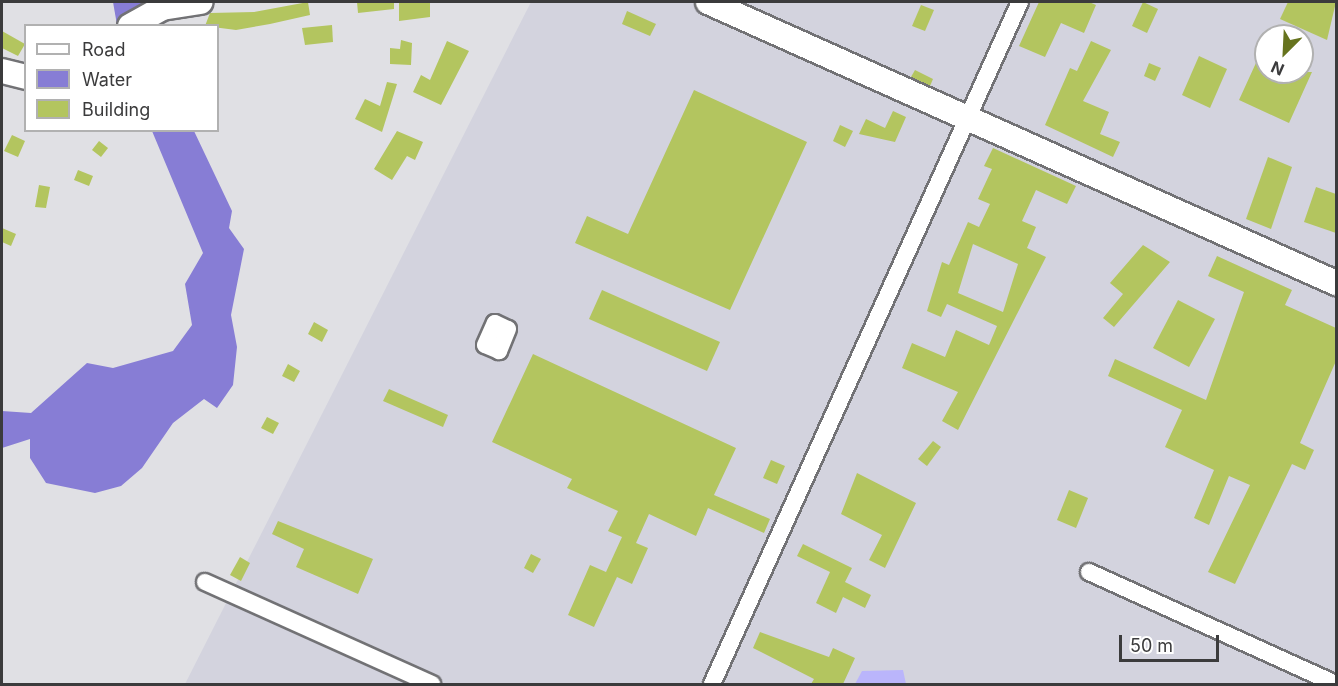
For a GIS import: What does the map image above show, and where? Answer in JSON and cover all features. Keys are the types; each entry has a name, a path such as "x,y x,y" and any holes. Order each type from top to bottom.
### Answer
{"highway":[{"path":"134,24 162,8 201,2"},
{"path":"708,2 1336,283"},
{"path":"2,70 24,76"}],"street":[{"path":"712,684 1020,2"},
{"path":"1089,572 1336,684"},
{"path":"205,582 432,684"}],"shaded area":[{"path":"531,2 1336,2 1336,684 185,684"},
{"path":"903,670 906,684 855,684 862,671"}],"water":[{"path":"113,2 142,2 149,24 117,24"},
{"path":"152,132 194,132 232,211 229,228 244,249 231,315 237,347 233,385 217,408 204,399 173,423 142,468 121,486 95,493 46,483 30,458 30,439 2,448 2,411 31,413 87,363 113,368 173,351 192,325 185,284 203,253"}],"building":[{"path":"308,2 310,15 236,30 219,28 219,24 206,24 210,13 254,12"},
{"path":"357,2 394,2 394,9 358,13"},
{"path":"399,2 430,2 430,17 399,21"},
{"path":"1039,2 1089,2 1096,5 1084,33 1061,23 1045,57 1019,46"},
{"path":"1143,2 1158,9 1147,33 1132,26"},
{"path":"1288,2 1336,2 1327,40 1314,34 1314,24 1291,24 1280,19"},
{"path":"921,5 934,10 925,31 912,26"},
{"path":"627,11 656,24 650,36 622,24"},
{"path":"332,25 333,42 305,45 302,28"},
{"path":"2,31 24,43 18,56 2,48"},
{"path":"401,40 412,43 411,65 390,64 390,48 400,49"},
{"path":"447,41 469,51 441,105 413,92 421,75 430,80"},
{"path":"1091,41 1111,50 1083,101 1109,112 1100,134 1120,142 1113,157 1045,125 1070,68 1077,71"},
{"path":"1199,56 1227,69 1210,108 1182,95"},
{"path":"1149,63 1161,68 1155,81 1144,76"},
{"path":"1254,67 1254,84 1307,84 1289,123 1239,100"},
{"path":"915,70 933,79 930,86 911,77"},
{"path":"387,82 397,84 382,132 355,119 365,99 380,106"},
{"path":"694,90 807,142 730,310 575,243 587,216 628,234"},
{"path":"893,111 906,117 895,142 859,134 866,119 885,128"},
{"path":"840,125 853,131 845,147 833,141"},
{"path":"397,131 423,142 415,160 407,156 392,180 374,169"},
{"path":"12,135 25,141 18,157 4,151"},
{"path":"99,141 108,148 101,157 92,150"},
{"path":"993,148 1076,186 1067,204 1036,190 1022,221 1036,227 1027,248 1046,257 958,430 942,421 958,392 902,368 912,343 945,357 956,330 989,345 997,326 947,304 941,317 927,311 942,262 949,265 968,222 979,227 990,204 978,199 992,169 984,166","holes":["973,244 1018,264 1003,312 958,293"]},
{"path":"1268,157 1292,167 1271,229 1246,219"},
{"path":"78,170 93,176 89,186 74,180"},
{"path":"39,185 50,187 46,208 35,207"},
{"path":"1316,187 1336,194 1336,233 1304,222"},
{"path":"2,228 16,234 11,246 2,242"},
{"path":"1143,245 1170,262 1114,327 1103,318 1123,294 1110,283"},
{"path":"1217,256 1292,290 1285,305 1336,328 1336,361 1300,443 1314,450 1305,470 1292,464 1235,584 1208,572 1250,485 1229,476 1209,525 1194,518 1214,470 1165,447 1182,410 1108,376 1115,359 1206,400 1244,292 1208,276"},
{"path":"602,290 720,342 707,371 589,319"},
{"path":"1178,300 1215,319 1189,367 1153,348"},
{"path":"314,322 328,330 322,342 308,334"},
{"path":"533,354 736,448 714,495 770,519 764,533 708,508 696,536 649,514 636,543 648,548 632,584 617,577 594,627 568,615 590,565 606,572 622,537 608,531 618,511 567,488 572,479 492,442"},
{"path":"288,364 300,371 294,382 282,376"},
{"path":"389,389 448,415 443,427 383,401"},
{"path":"267,417 279,423 273,434 261,428"},
{"path":"933,441 941,447 927,466 918,459"},
{"path":"771,460 785,466 777,484 763,478"},
{"path":"857,473 916,503 885,568 869,560 882,535 841,514"},
{"path":"1069,490 1088,498 1076,528 1057,520"},
{"path":"278,521 373,559 358,594 296,567 304,549 272,534"},
{"path":"803,544 852,568 845,582 871,595 865,608 843,597 836,613 816,603 830,572 797,556"},
{"path":"531,554 541,559 533,573 524,568"},
{"path":"240,557 250,563 241,581 230,575"},
{"path":"760,632 829,657 833,648 855,658 843,684 811,684 814,679 753,648"}]}
